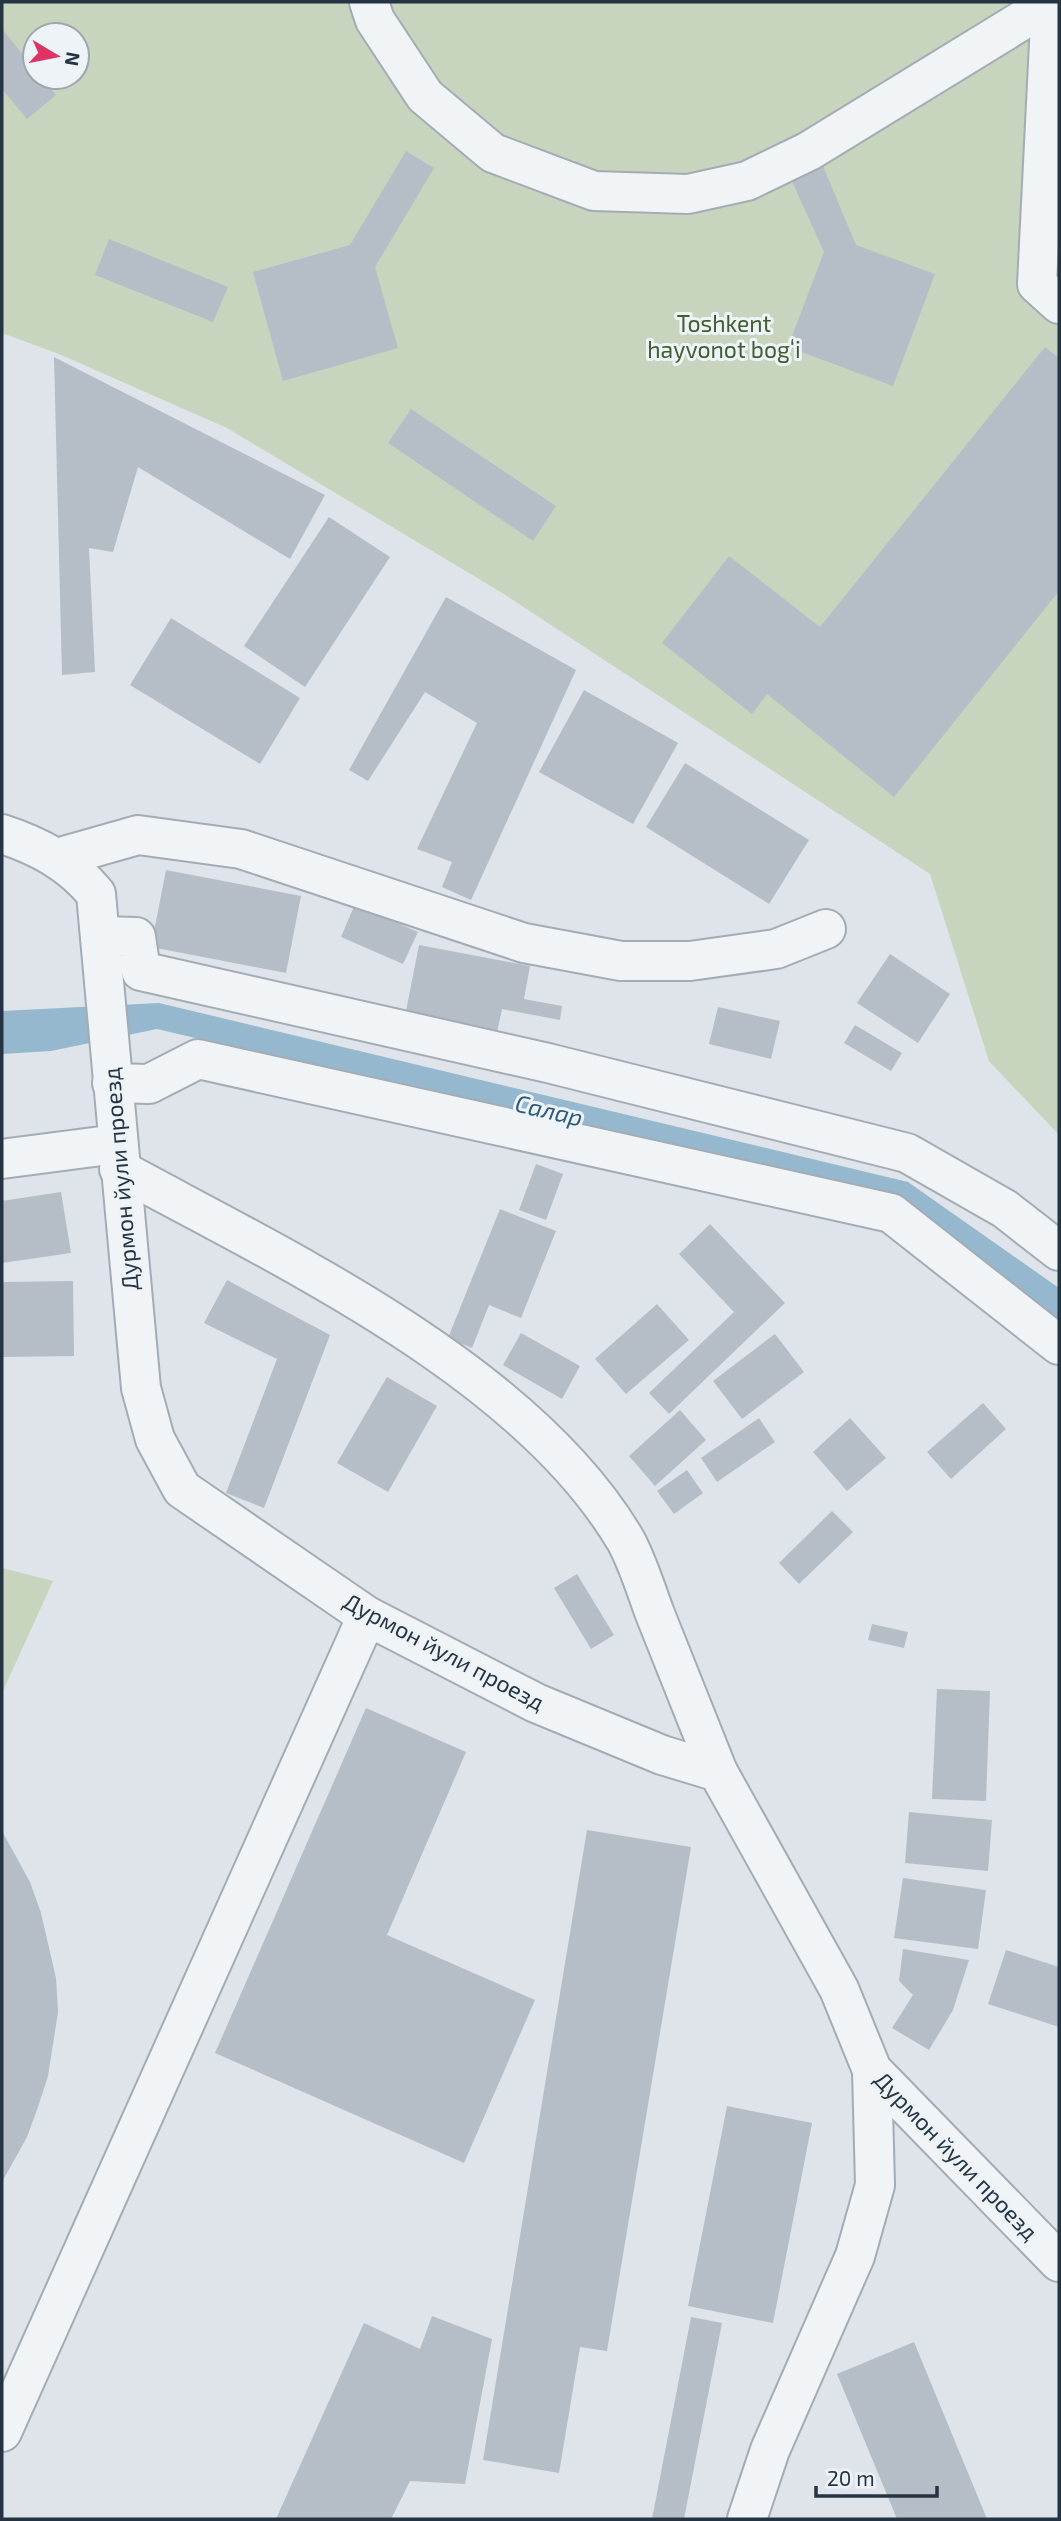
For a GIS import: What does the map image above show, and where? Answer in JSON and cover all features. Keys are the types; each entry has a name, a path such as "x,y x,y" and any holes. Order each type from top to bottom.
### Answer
{"street":[{"path":"369,2 375,20 425,96 493,153 594,191 688,194 747,181 810,151 1051,2"},
{"path":"1051,2 1037,284 1059,304"},
{"name":"Дурмон йули проезд","path":"2,834 57,858 80,874 96,894 141,1388 155,1439 182,1489 368,1616 536,1703 662,1755 718,1772 839,1989 872,2070 1059,2262"},
{"path":"57,858 138,835 240,849 524,943 621,961 690,961 776,949 825,929"},
{"path":"100,936 136,937 141,971 548,1063 907,1153 1005,1209 1059,1251"},
{"path":"111,1070 149,1084 198,1059 891,1213 1059,1345"},
{"path":"2,1159 118,1156 327,1282 420,1342 509,1405 544,1438 602,1507 627,1542 718,1772"},
{"path":"2,2432 368,1616"},
{"path":"747,2519 770,2450 855,2256 875,2185 872,2070"}],"green space":[{"name":"Toshkent hayvonot bogʻi","path":"2,2 1059,2 1059,1135 989,1061 930,874 504,594 227,428 59,354 2,333"},
{"path":"2,1568 53,1581 2,1693"}],"water":[{"name":"Салар","path":"159,1003 908,1182 1059,1288 1059,1323 897,1202 157,1029 51,1051 2,1054 2,1011"}],"building":[{"path":"2,29 21,52 21,91 53,91 56,95 27,119 2,89"},
{"path":"406,151 434,168 375,267 398,348 283,381 253,272 350,245"},
{"path":"817,152 856,245 935,274 893,386 788,347 824,252 786,168"},
{"path":"109,239 228,287 213,322 95,275"},
{"path":"1045,347 1059,358 1059,591 894,797 767,694 752,714 662,643 729,556 820,627"},
{"path":"54,357 325,495 290,559 138,467 113,552 89,548 95,672 62,675"},
{"path":"411,409 556,506 533,541 388,443"},
{"path":"329,517 390,557 305,687 244,646"},
{"path":"446,597 576,670 471,900 442,887 452,862 417,849 477,723 425,692 368,781 349,770"},
{"path":"171,618 300,698 260,764 130,685"},
{"path":"584,690 678,743 633,824 539,772"},
{"path":"685,763 809,840 769,904 646,827"},
{"path":"166,870 301,896 286,973 151,947"},
{"path":"355,904 418,932 403,964 341,937"},
{"path":"419,945 530,966 524,999 562,1006 560,1020 502,1009 497,1033 405,1016"},
{"path":"890,954 950,994 918,1043 857,1003"},
{"path":"718,1007 780,1021 771,1059 709,1044"},
{"path":"855,1025 902,1053 891,1071 844,1043"},
{"path":"536,1164 563,1174 546,1220 519,1210"},
{"path":"61,1192 71,1253 2,1263 2,1201"},
{"path":"500,1209 556,1231 521,1318 489,1305 472,1348 448,1338"},
{"path":"710,1224 785,1303 669,1414 649,1393 734,1312 679,1254"},
{"path":"227,1280 330,1335 264,1508 226,1493 277,1359 204,1323"},
{"path":"73,1281 74,1356 2,1357 2,1282"},
{"path":"657,1304 689,1340 626,1394 595,1359"},
{"path":"521,1333 580,1366 562,1399 503,1365"},
{"path":"775,1334 804,1372 742,1419 713,1381"},
{"path":"387,1377 437,1406 388,1492 337,1463"},
{"path":"983,1403 1006,1429 951,1479 927,1452"},
{"path":"680,1410 706,1440 655,1486 629,1456"},
{"path":"759,1418 775,1442 717,1482 701,1458"},
{"path":"850,1418 886,1458 847,1491 813,1452"},
{"path":"687,1470 703,1493 674,1514 657,1491"},
{"path":"832,1511 853,1532 799,1584 779,1563"},
{"path":"577,1574 614,1635 591,1649 554,1588"},
{"path":"872,1624 908,1632 904,1648 868,1640"},
{"path":"937,1689 990,1691 986,1801 932,1799"},
{"path":"366,1708 466,1752 387,1935 535,2000 464,2163 215,2053"},
{"path":"909,1812 992,1820 988,1871 905,1863"},
{"path":"587,1830 691,1847 607,2351 580,2347 559,2473 483,2460"},
{"path":"2,1831 30,1882 41,1913 56,1978 58,2012 48,2076 38,2107 27,2137 2,2182"},
{"path":"903,1878 986,1890 978,1949 894,1938"},
{"path":"903,1949 969,1960 953,2010 929,2050 892,2028 913,1995 899,1981"},
{"path":"1006,1950 1059,1967 1059,2027 988,2004"},
{"path":"727,2106 812,2123 773,2323 688,2306"},
{"path":"432,2316 492,2339 465,2484 410,2481 391,2519 276,2519 364,2323 420,2349"},
{"path":"691,2317 722,2323 684,2519 652,2519"},
{"path":"914,2342 987,2519 897,2519 837,2374"}]}
